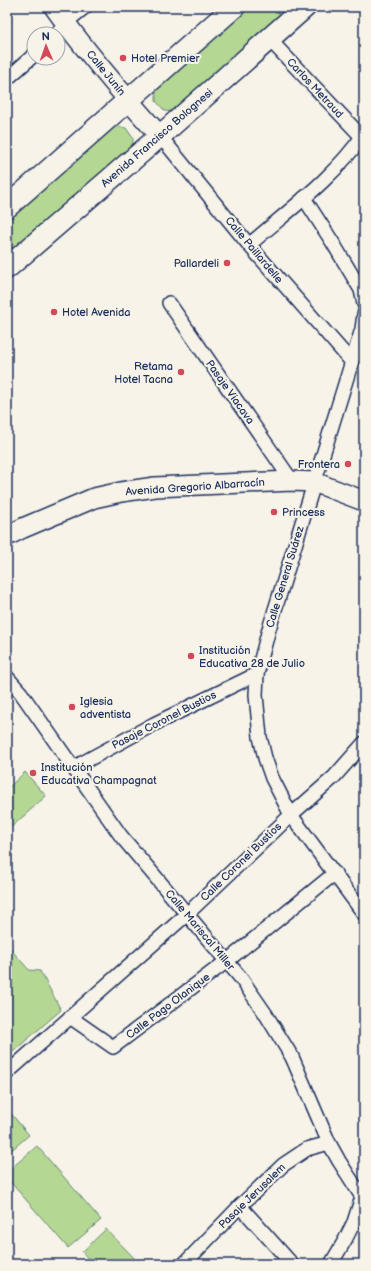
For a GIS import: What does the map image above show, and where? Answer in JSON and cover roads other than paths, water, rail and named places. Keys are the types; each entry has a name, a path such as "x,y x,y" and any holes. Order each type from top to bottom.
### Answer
{"main road":[{"path":"7,207 234,7"},
{"name":"Avenida Francisco Bolognesi","path":"7,268 160,136 305,7"}],"street":[{"name":"Calle Junín","path":"54,7 60,26"},
{"path":"64,26 85,7"},
{"name":"Calle Junín","path":"66,34 160,136"},
{"name":"Carlos Metraud","path":"269,39 363,135"},
{"path":"7,79 26,62"},
{"path":"249,245 304,198 347,156 363,135"},
{"name":"Calle Paillardelle","path":"160,136 249,245 351,361"},
{"path":"304,198 333,242 361,290 364,304"},
{"name":"Pasaje Viacava","path":"169,303 292,481"},
{"name":"Calle General Suárez","path":"363,910 291,815 272,778 261,744 256,695 257,674 271,622 362,329 364,314"},
{"name":"Avenida Gregorio Albarracín","path":"7,536 94,498 155,487 292,481 314,482 364,501"},
{"name":"Pasaje Coronel Bustios","path":"73,768 154,724 257,674"},
{"name":"Calle Mariscal Miller","path":"7,676 21,693 121,836 186,915 227,961 265,1013 292,1058 329,1143 339,1161 363,1196"},
{"name":"Calle Coronel Bustíos","path":"7,1073 186,915 291,815 334,777 364,743"},
{"name":"Calle Pago Olanique","path":"70,1017 113,1047 227,961 335,873"},
{"name":"Pasaje Jerusalem","path":"184,1264 283,1164 307,1149 329,1143"},
{"path":"331,1264 354,1222 363,1196"},
{"path":"240,1206 292,1264"}],"place":[{"name":"Hotel Premier","path":"123,58"},
{"name":"Pallardeli","path":"227,263"},
{"name":"Hotel Avenida","path":"54,312"},
{"name":"Retama Hotel Tacna","path":"181,372"},
{"name":"Frontera","path":"348,464"},
{"name":"Princess","path":"274,512"},
{"name":"Institución Educativa 28 de Julio","path":"191,656"},
{"name":"Iglesia adventista","path":"72,707"},
{"name":"Institución Educativa Champagnat","path":"33,773"}]}
